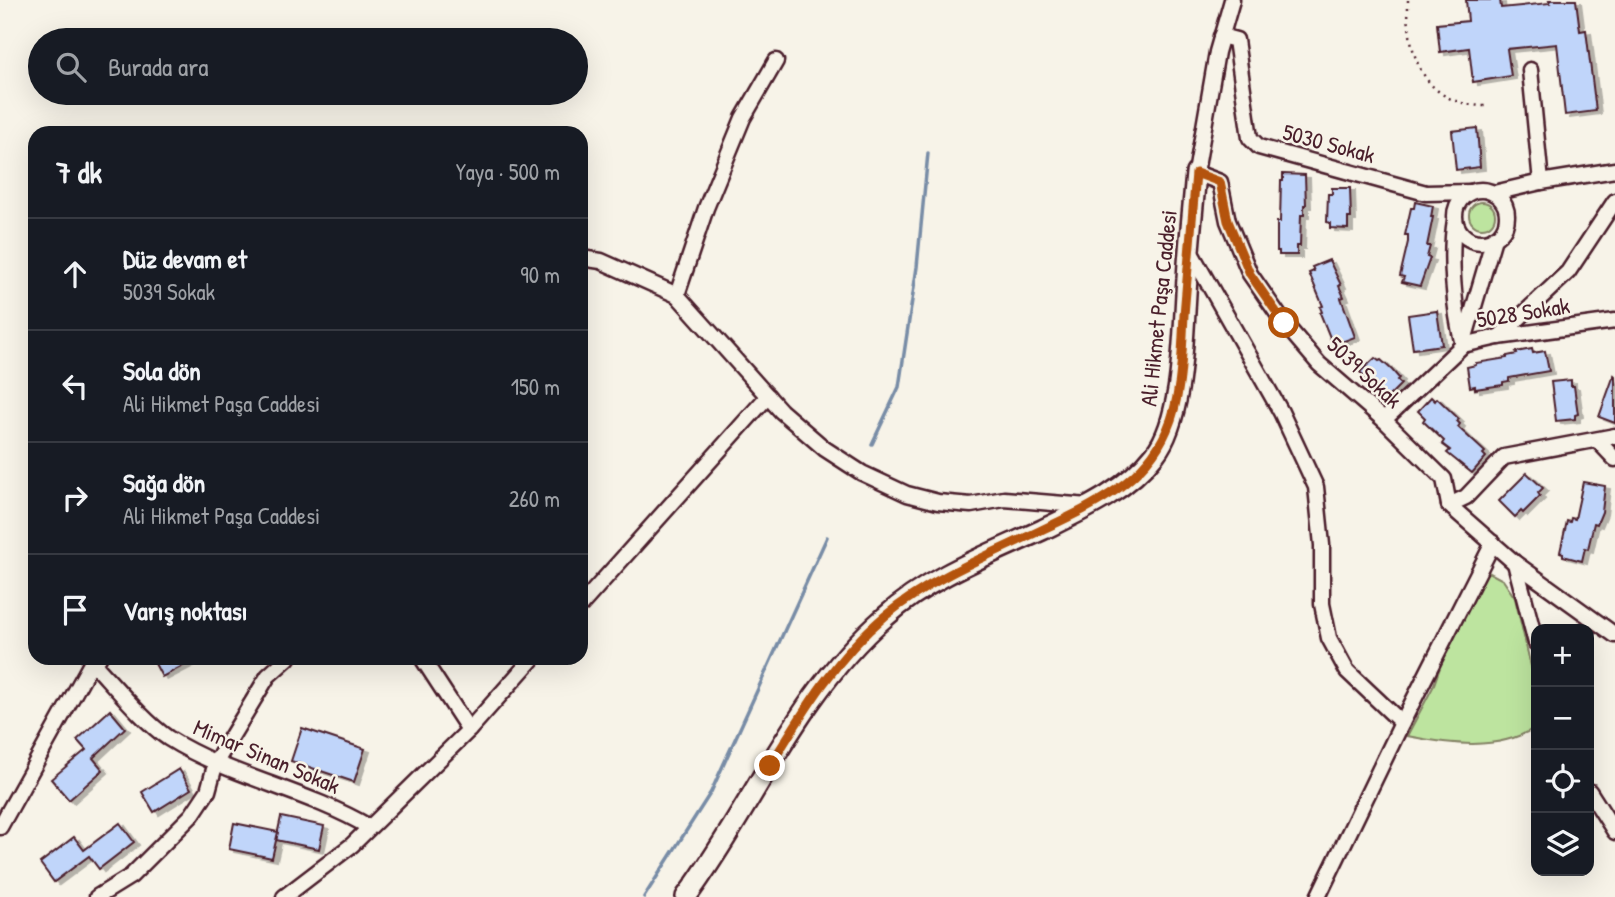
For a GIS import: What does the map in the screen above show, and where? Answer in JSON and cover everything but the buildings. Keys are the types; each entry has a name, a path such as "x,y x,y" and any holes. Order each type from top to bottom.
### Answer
{"main road":[{"name":"Ali Hikmet Paşa Caddesi","path":"686,897 708,868 803,712 840,661 886,615 945,576 1091,506 1121,487 1157,452 1169,426 1180,379 1196,173"}],"street":[{"path":"1196,173 1221,36 1232,0"},
{"name":"5030 Sokak","path":"1221,36 1236,40 1250,138 1259,147 1426,192 1470,192"},
{"path":"677,295 706,208 743,118 776,61"},
{"path":"1530,70 1541,182"},
{"path":"1494,193 1615,170"},
{"name":"5039 Sokak","path":"1196,173 1220,182 1228,221 1250,274 1284,323 1319,364 1444,479 1449,505 1515,564 1615,635"},
{"path":"1455,219 1468,239 1483,242 1494,238 1503,230 1507,214 1501,198 1494,193 1478,189 1470,192 1458,203 1455,219 1451,242 1459,331 1463,345"},
{"path":"1498,337 1568,272 1615,201"},
{"path":"1463,345 1494,238"},
{"path":"1189,250 1282,412 1317,487 1322,545 1322,604 1329,638 1347,671 1402,723"},
{"path":"588,259 601,261 677,295 781,411 825,449 862,473 907,494 937,502 971,505 1004,499 1091,506"},
{"name":"5028 Sokak","path":"1384,421 1463,345 1498,337 1615,321"},
{"path":"588,597 768,396"},
{"path":"1449,505 1466,497 1504,457 1615,436"},
{"path":"1597,440 1615,458"},
{"path":"1318,897 1493,543"},
{"path":"1515,564 1531,624"},
{"path":"0,827 92,665"},
{"name":"Mimar Sinan Sokak","path":"101,665 167,737 216,762 347,814 369,827"},
{"path":"97,897 131,876 192,816 208,791 216,762 268,676 280,665"},
{"path":"427,665 469,730"},
{"path":"284,897 352,845 469,730 527,665"},
{"path":"1594,799 1615,832"}],"path":[{"path":"1408,0 1408,29 1415,62 1432,87 1452,98 1487,106"}],"green space":[{"path":"1482,202 1491,206 1495,215 1491,224 1482,228 1473,224 1469,215 1473,206"},
{"path":"1488,572 1503,580 1515,598 1531,667 1531,730 1522,735 1473,744 1407,736 1433,687 1462,606"}],"waterway":[{"path":"872,444 899,387 917,267 928,153"},
{"path":"644,897 711,792 827,537"}],"route":[{"path":"770,766 803,712 840,661 886,615 945,576 1091,506 1121,487 1157,452 1169,426 1180,379 1196,173 1220,182 1228,221 1250,274 1284,323"}]}
